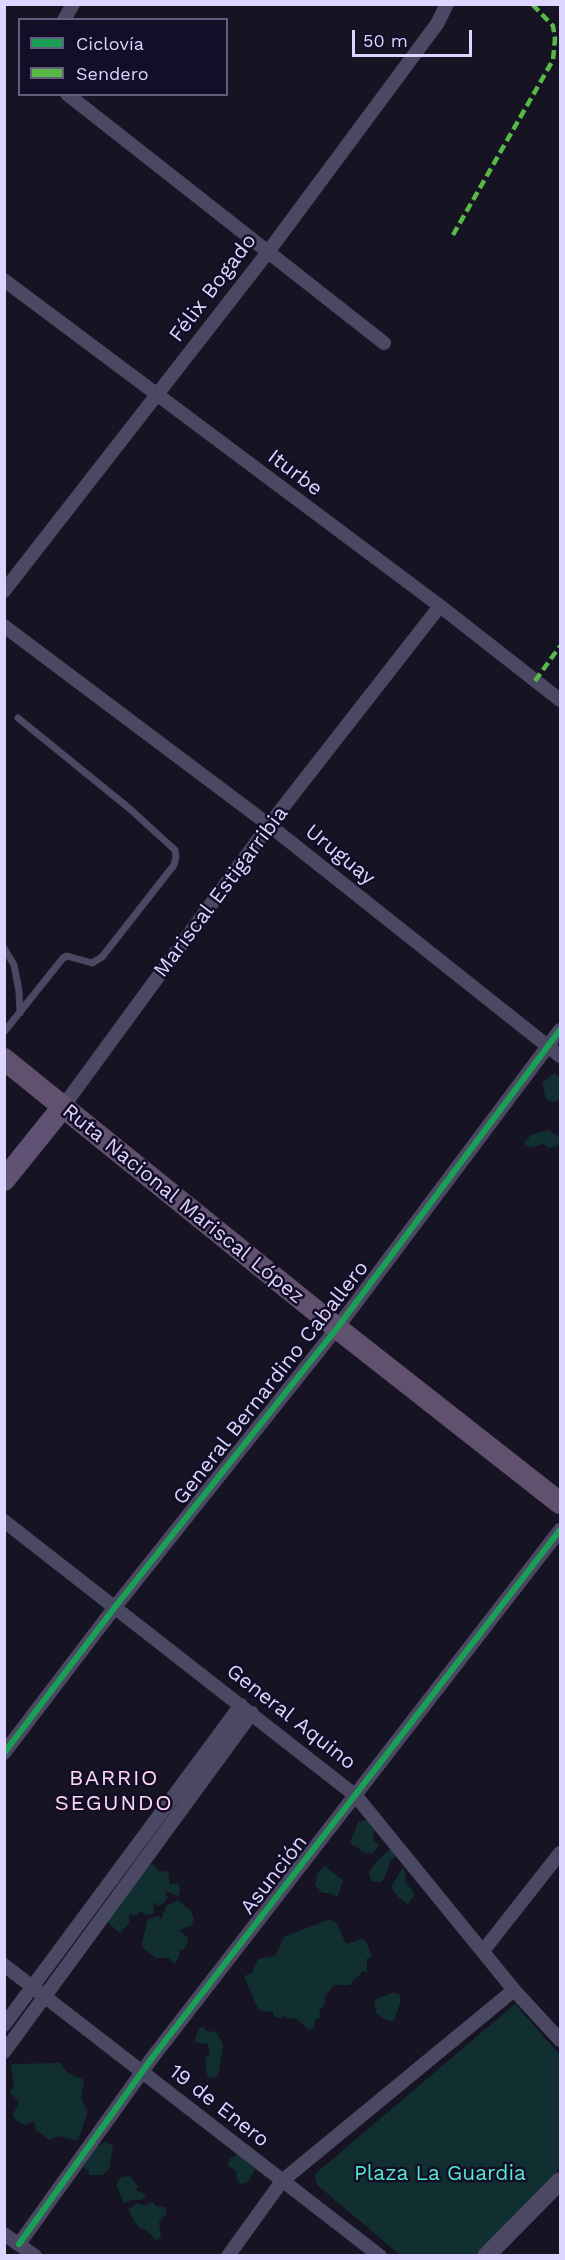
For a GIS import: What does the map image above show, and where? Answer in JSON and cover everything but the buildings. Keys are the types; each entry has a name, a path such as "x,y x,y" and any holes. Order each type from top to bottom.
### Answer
{"highway":[{"name":"Ruta Nacional Mariscal López","path":"4,1059 337,1328 561,1503"}],"main road":[{"name":"Mariscal Estigarribia","path":"4,1180 62,1108"}],"street":[{"path":"65,18 73,4"},
{"name":"Félix Bogado","path":"4,591 268,252 437,24 447,4"},
{"path":"70,96 384,342"},
{"name":"Iturbe","path":"4,280 157,397 440,606 561,700"},
{"name":"Mariscal Estigarribia","path":"62,1108 269,825 440,606"},
{"name":"Uruguay","path":"4,626 269,825 561,1056"},
{"name":"General Bernardino Caballero","path":"4,1753 115,1607 337,1328 561,1030"},
{"name":"General Aquino","path":"4,1521 356,1796 514,1990 561,2040"},
{"name":"Asunción","path":"19,2244 142,2073 561,1530"},
{"path":"4,2025 241,1705"},
{"path":"4,2052 252,1713"},
{"path":"483,1951 561,1853"},
{"name":"19 de Enero","path":"4,1965 134,2063 142,2073 380,2256"},
{"path":"228,2256 282,2181 514,1990"},
{"path":"486,2256 561,2181"},
{"path":"4,2234 35,2256"}],"lane":[{"path":"4,1032 63,958 67,956 92,963 102,957 174,865 176,857 175,850 130,809 18,718"},
{"path":"4,948 14,965 20,1012"}],"green space":[{"path":"554,1073 560,1077 560,1100 553,1102 546,1099 542,1083"},
{"path":"548,1130 560,1137 560,1142 556,1147 549,1148 543,1144 530,1148 524,1143 531,1135"},
{"path":"366,1820 375,1828 373,1840 379,1845 373,1853 365,1853 350,1843 358,1822"},
{"path":"395,1849 397,1855 391,1860 384,1879 381,1882 371,1881 369,1872 377,1861 389,1850"},
{"path":"148,1863 155,1866 159,1872 168,1871 170,1885 177,1883 180,1888 179,1896 164,1891 168,1898 158,1906 154,1901 153,1914 146,1915 140,1911 136,1916 129,1914 129,1923 120,1933 105,1920"},
{"path":"325,1866 343,1880 337,1898 331,1893 322,1893 315,1885 317,1874"},
{"path":"403,1867 406,1875 404,1880 415,1894 408,1904 398,1897 391,1887"},
{"path":"178,1900 191,1911 194,1919 191,1926 179,1930 187,1937 188,1942 184,1949 178,1950 180,1954 175,1964 169,1958 156,1958 143,1948 142,1943 148,1919 158,1916 162,1919 163,1912 166,1911 165,1907"},
{"path":"330,1919 337,1923 346,1944 363,1939 367,1943 372,1956 367,1958 367,1973 363,1971 349,1985 334,1985 324,1998 326,2001 319,2012 320,2018 315,2020 314,2029 308,2029 295,2018 287,2019 286,2015 282,2018 274,2017 273,2011 266,2012 258,2009 244,1976 252,1973 258,1959 275,1956 284,1937"},
{"path":"393,1993 399,1994 401,2000 394,2021 386,2020 376,2013 374,2000"},
{"name":"Plaza La Guardia","path":"515,2004 560,2055 560,2168 475,2255 400,2255 317,2185 315,2174"},
{"path":"203,2027 207,2031 216,2032 223,2044 219,2073 215,2078 208,2077 206,2069 205,2058 210,2054 208,2044 194,2042 199,2028"},
{"path":"60,2063 68,2073 84,2080 81,2099 88,2111 78,2141 58,2136 50,2140 36,2130 34,2121 25,2125 17,2121 13,2115 19,2102 10,2092 14,2085 11,2064"},
{"path":"106,2142 113,2146 109,2170 102,2175 89,2175 89,2171 83,2167 96,2147"},
{"path":"237,2154 256,2168 247,2183 240,2184 236,2177 237,2172 228,2165 230,2159"},
{"path":"130,2176 138,2187 136,2190 146,2195 142,2200 131,2200 124,2203 116,2185 121,2177"},
{"path":"152,2202 156,2206 166,2207 167,2213 159,2222 161,2237 156,2240 146,2230 138,2227 128,2210 137,2203 144,2206"}],"marked path":[{"path":"453,235 553,60 555,39 553,26 532,4"},
{"path":"535,681 560,646"}],"cycle path":[{"path":"4,1753 115,1607 337,1328 560,1030"},
{"path":"19,2244 152,2058 560,1530"}],"district":[{"name":"BARRIO SEGUNDO","path":"114,1792"}]}
